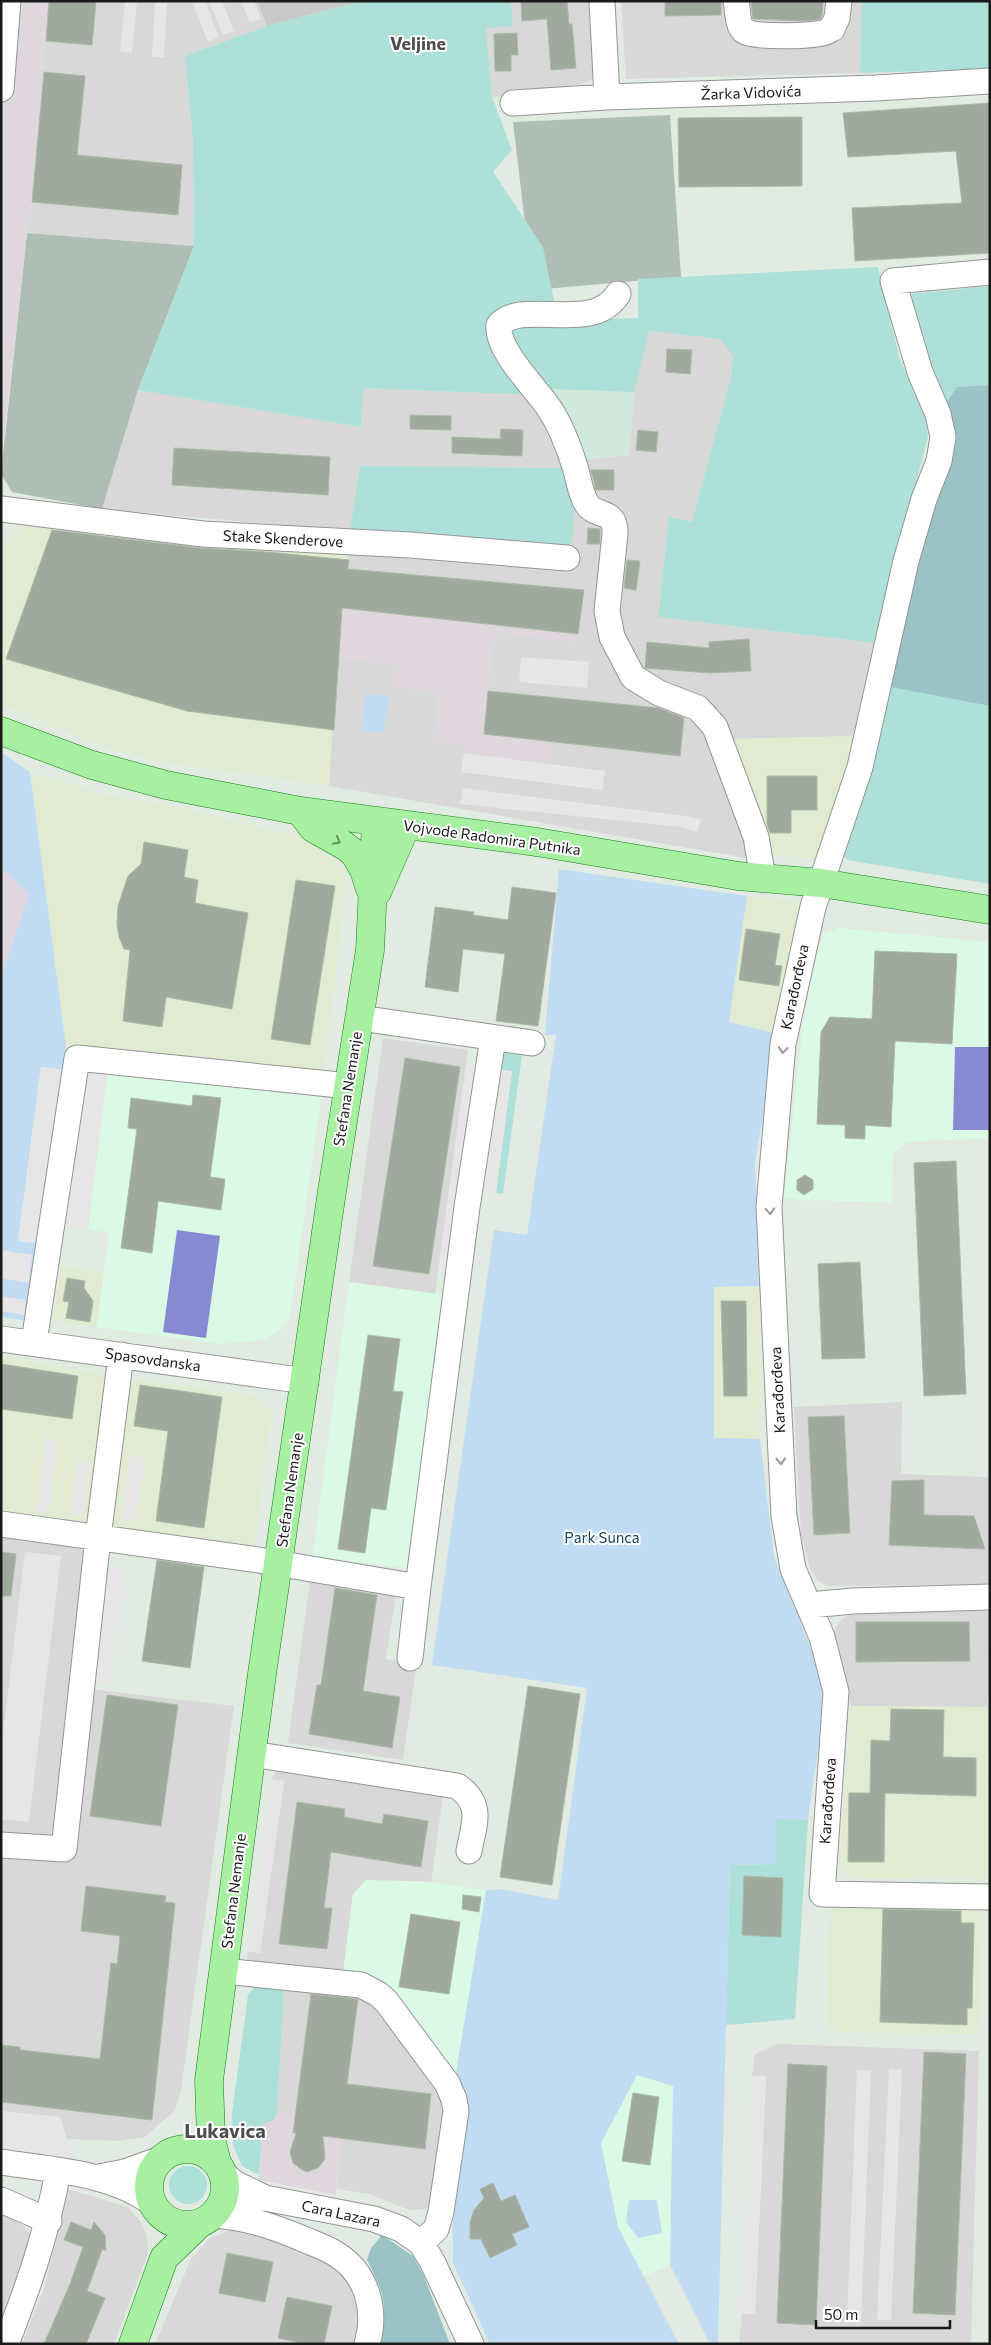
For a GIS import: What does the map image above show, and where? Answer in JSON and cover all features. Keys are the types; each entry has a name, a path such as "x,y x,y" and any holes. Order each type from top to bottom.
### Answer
{"main road":[{"name":"Vojvode Radomira Putnika","path":"1,731 92,765 166,785 300,811 537,842 738,876 821,883 990,910"},
{"path":"300,811 313,828 346,846 354,853 364,870 374,900"},
{"name":"Stefana Nemanje","path":"220,2168 211,2138 209,2080 279,1563 370,950 374,900 373,868 376,822"},
{"name":"Stefana Nemanje","path":"374,900 406,826"},
{"name":"Stefana Nemanje","path":"171,2154 197,2116 209,2080"},
{"path":"132,2344 164,2258 164,2241 148,2190 150,2179 154,2168 171,2154 201,2152 220,2168 225,2190 211,2215 164,2258"},
{"path":"154,2207 176,2224 188,2226 211,2215"}],"street":[{"path":"1,89 8,1"},
{"path":"602,1 607,97"},
{"path":"736,1 739,22 743,30 750,34 762,35 822,34 832,29 837,18 840,1"},
{"name":"Žarka Vidovića","path":"513,104 607,97 876,88 990,80"},
{"name":"Karađorđeva","path":"990,272 893,281 920,372 938,414 943,437 938,461 924,498 906,561 860,767 813,907 783,1044 769,1207 784,1516 793,1569 810,1605 828,1654 836,1692 822,1894 990,1898"},
{"path":"618,294 613,301 593,313 520,316 507,319 498,326 498,333 505,350 534,386 557,420 586,502 595,510 605,513 613,522 616,534 607,611 608,623 619,654 628,670 640,683 674,700 698,708 715,727 756,836 762,878"},
{"name":"Stake Skenderove","path":"1,509 203,534 410,545 567,558"},
{"path":"360,1018 532,1043"},
{"path":"410,1658 467,1207 493,1038"},
{"path":"34,1342 77,1058 349,1086"},
{"name":"Spasovdanska","path":"1,1339 34,1342 306,1381"},
{"path":"1,1844 64,1849 98,1538 121,1355"},
{"path":"1,1524 279,1563 418,1587"},
{"path":"810,1605 853,1601 990,1597"},
{"path":"252,1754 457,1786 474,1801 475,1815 469,1851"},
{"path":"224,1971 361,1985 386,2001 442,2076 454,2099 456,2111 441,2212 436,2229 421,2243"},
{"path":"96,2178 126,2172 171,2154"},
{"path":"1,2162 96,2178 129,2188 154,2207"},
{"name":"Cara Lazara","path":"220,2168 234,2183 265,2198"},
{"path":"6,2344 31,2280 49,2221 58,2171"},
{"name":"Cara Lazara","path":"211,2215 241,2199 265,2198 374,2219 401,2229 421,2243 444,2283 471,2344"},
{"path":"1,2200 49,2221"},
{"name":"Cara Lazara","path":"211,2215 233,2217 271,2225 335,2253 348,2262 358,2274 368,2293 371,2314 367,2344"}],"shaded area":[{"path":"1,1 49,1 32,202 1,462"},
{"path":"49,1 257,1 267,26 185,56 193,139 194,246 27,233 32,202"},
{"path":"125,1 137,1 132,53 120,51"},
{"path":"155,1 167,1 164,57 152,57"},
{"path":"192,1 205,1 219,37 208,42"},
{"path":"209,1 222,1 234,31 223,35"},
{"path":"241,1 254,1 261,19 250,23"},
{"path":"257,1 362,1 267,26"},
{"path":"362,1 511,1 513,26 486,28 492,97 512,150 493,172 543,247 555,305 500,312 533,395 363,388 361,427 138,390 194,246 193,140 185,56 267,26"},
{"path":"511,1 591,1 596,72 593,79 582,84 492,97 486,27 513,26"},
{"path":"621,1 862,1 860,73 626,79"},
{"path":"862,1 990,1 990,69 860,73"},
{"path":"670,115 681,277 533,290 513,122"},
{"path":"27,233 194,246 138,390 102,509 12,492 1,474"},
{"path":"878,267 899,357 926,419 928,436 875,643 658,617 669,517 692,522 731,377 733,356 720,339 649,331 634,392 548,389 511,345 507,328 558,321 638,318 638,279"},
{"path":"990,286 990,385 957,387 944,406 910,294"},
{"path":"649,331 720,339 733,356 731,377 692,522 669,517 658,617 875,643 858,736 730,739 635,668 617,622 622,527 596,501 581,460 629,455 634,392"},
{"path":"990,385 990,706 890,687 944,406 957,387"},
{"path":"362,388 533,395 564,468 360,466 350,531 102,509 138,390 361,427"},
{"path":"548,389 634,392 629,455 581,460"},
{"path":"360,466 564,468 575,502 572,543 564,548 350,531"},
{"path":"575,502 607,524 608,647 702,722 747,839 746,858 329,786 337,658 349,553 570,566"},
{"path":"31,524 349,553 337,658 329,786 164,762 97,744 1,704 1,552 14,533"},
{"path":"342,608 578,634 577,642 495,633 484,734 553,742 551,764 464,753 464,745 433,741 438,692 392,687 394,664 337,658"},
{"path":"521,657 589,662 587,688 519,682"},
{"path":"890,687 990,706 990,884 848,860 842,854"},
{"path":"858,736 822,859 770,855 730,739"},
{"path":"464,753 605,771 602,790 461,772"},
{"path":"30,772 100,794 172,806 273,831 302,834 342,869 346,880 325,1063 318,1070 66,1047"},
{"path":"463,788 686,816 701,820 697,832 682,827 460,804"},
{"path":"1,867 29,895 1,978"},
{"path":"747,896 795,901 800,908 777,1034 729,1022"},
{"path":"838,928 990,942 990,1138 906,1142 893,1154 892,1202 799,1200 784,1197 803,1023 816,958 824,935"},
{"path":"383,1038 468,1050 435,1294 349,1282"},
{"path":"955,1047 990,1047 990,1130 953,1130"},
{"path":"504,1052 522,1055 503,1194 496,1193 512,1071 501,1070"},
{"path":"41,1067 65,1070 42,1244 18,1241"},
{"path":"82,1067 108,1070 88,1229 62,1226"},
{"path":"466,1067 479,1069 453,1260 440,1258"},
{"path":"108,1070 321,1097 290,1318 278,1332 263,1340 219,1344 97,1327 109,1233 88,1229"},
{"path":"501,1070 512,1071 496,1193 484,1192"},
{"path":"177,1230 220,1236 206,1338 163,1332"},
{"path":"1,1250 32,1255 28,1283 1,1278"},
{"path":"61,1266 105,1273 97,1327 53,1321"},
{"path":"349,1282 446,1295 410,1569 313,1556"},
{"path":"714,1286 759,1286 760,1439 714,1439"},
{"path":"1,1296 26,1300 24,1315 1,1311"},
{"path":"1,1357 113,1376 94,1531 1,1513"},
{"path":"125,1378 254,1396 271,1411 254,1548 109,1530"},
{"path":"902,1402 901,1474 990,1477 990,1584 828,1586 818,1581 810,1569 801,1535 794,1407"},
{"path":"45,1437 58,1439 49,1513 37,1512"},
{"path":"130,1456 145,1458 136,1522 121,1520"},
{"path":"77,1460 90,1462 83,1515 70,1514"},
{"path":"1,1532 90,1545 58,1840 1,1835"},
{"path":"25,1552 61,1556 29,1822 1,1819 1,1751"},
{"path":"111,1566 125,1568 110,1686 96,1684"},
{"path":"310,1581 396,1593 386,1659 417,1663 403,1760 288,1743"},
{"path":"860,1610 984,1610 990,1614 987,1707 851,1706 834,1632 841,1619"},
{"path":"90,1689 234,1706 181,2090 175,2110 145,2137 119,2141 67,2139 60,2117 1,2111 1,1853 74,1859"},
{"path":"851,1706 987,1707 986,1879 853,1878 842,1870 841,1844"},
{"path":"283,1767 399,1790 443,1796 431,1882 388,1880 353,1894 343,1973 247,1963 248,1951 260,1953 284,1781 271,1779"},
{"path":"271,1779 284,1781 260,1953 248,1951"},
{"path":"776,1818 808,1820 795,2019 726,2025 730,1865 776,1864"},
{"path":"366,1880 431,1882 486,1890 456,2073 395,1992 383,1983 343,1973 353,1894"},
{"path":"838,1906 983,1910 978,2034 837,2032 827,2024 830,1911"},
{"path":"255,1987 284,1987 277,2113 274,2120 263,2125 259,2175 242,2166 233,2145 232,2113 248,1995"},
{"path":"284,1987 365,1995 387,2011 442,2099 446,2115 431,2201 426,2209 409,2210 369,2194 337,2189 340,2139 293,2133 295,2114 277,2113"},
{"path":"777,2044 979,2051 971,2344 739,2344 742,2314 755,2314 766,2077 752,2076 755,2054"},
{"path":"889,2069 902,2070 891,2320 877,2320"},
{"path":"857,2070 871,2071 861,2322 847,2322"},
{"path":"637,2075 673,2086 670,2265 644,2276 618,2227 601,2143"},
{"path":"752,2076 766,2076 755,2314 742,2314"},
{"path":"1,2111 60,2117 73,2158 1,2146"},
{"path":"277,2113 295,2113 293,2133 340,2139 336,2195 259,2180 263,2125 274,2120","holes":["322,2142 325,2148 325,2159 318,2168 307,2172 302,2171 293,2163 290,2152"]},
{"path":"188,2166 201,2172 207,2185 201,2198 188,2204 175,2198 169,2185 175,2172"},
{"path":"67,2189 128,2207 140,2221 147,2235 148,2253 114,2344 22,2344 45,2286"},
{"path":"1,2214 21,2224 30,2234 31,2246 1,2325"},
{"path":"227,2231 255,2232 330,2263 347,2280 355,2298 360,2326 352,2344 155,2344 191,2259 209,2239"},
{"path":"382,2235 413,2256 423,2274 450,2344 379,2344 384,2320 383,2300 367,2260 371,2248"}],"green space":[{"path":"366,693 389,696 384,733 361,730"},
{"path":"1,752 30,772 66,1047 65,1070 41,1067 18,1241 42,1244 30,1321 1,1317"},
{"name":"Park Sunca","path":"559,869 747,896 729,1022 777,1034 755,1163 759,1286 714,1287 714,1438 760,1439 774,1557 818,1665 825,1701 808,1820 776,1818 776,1864 730,1865 718,2344 710,2344 670,2265 673,2086 637,2075 601,2143 618,2227 679,2344 490,2344 453,2263 453,2215 469,2112 456,2073 486,1890 500,1889 558,1900 587,1688 432,1665 494,1230 527,1235 556,1035 545,1035"},
{"path":"629,2200 657,2200 662,2233 638,2238 626,2222"}],"building":[{"path":"49,1 96,1 92,45 46,41"},
{"path":"521,1 567,1 569,24 572,24 576,68 551,70 547,19 522,21"},
{"path":"665,1 721,1 721,15 665,16"},
{"path":"751,1 823,1 822,16 820,19 805,21 753,19"},
{"path":"517,33 518,55 511,55 511,71 495,71 494,34"},
{"path":"44,72 85,76 77,155 182,165 178,215 32,202"},
{"path":"990,103 990,253 855,261 852,208 962,203 956,151 848,157 843,113"},
{"path":"802,117 802,186 679,187 678,118"},
{"path":"667,349 692,350 690,374 666,372"},
{"path":"410,415 451,416 451,430 410,429"},
{"path":"501,429 523,430 522,456 452,453 452,437 500,439"},
{"path":"638,430 658,432 656,452 636,450"},
{"path":"174,448 330,457 328,495 172,485"},
{"path":"591,470 614,470 614,490 596,490"},
{"path":"588,528 600,529 600,544 587,544"},
{"path":"52,530 201,548 349,560 348,569 584,590 578,634 342,608 334,730 187,711 6,659"},
{"path":"627,560 640,561 636,590 624,588"},
{"path":"749,639 751,671 710,673 645,668 647,642 709,648 709,642"},
{"path":"488,691 659,708 684,718 680,756 484,734"},
{"path":"767,776 817,776 817,810 791,810 791,833 770,833 767,825"},
{"path":"144,842 188,850 184,877 198,880 195,903 248,913 232,1009 166,997 162,1027 123,1021 130,950 124,949 119,937 117,924 118,906 128,876 141,864"},
{"path":"296,880 335,886 310,1045 271,1039"},
{"path":"512,887 556,893 538,1026 496,1021 505,954 463,949 458,992 425,987 435,907 474,912 473,915 508,920"},
{"path":"746,929 780,934 775,965 782,966 779,986 739,980"},
{"path":"875,951 957,954 952,1044 895,1041 891,1127 865,1125 865,1139 845,1138 845,1125 817,1124 821,1032 830,1017 872,1019"},
{"path":"405,1058 460,1067 429,1274 373,1266"},
{"path":"193,1095 221,1098 210,1177 225,1179 221,1210 158,1201 152,1253 121,1248 137,1129 128,1128 131,1098 192,1106"},
{"path":"956,1161 966,1394 924,1396 914,1163"},
{"path":"805,1175 813,1180 813,1189 804,1195 797,1190 797,1180"},
{"path":"860,1262 865,1358 822,1359 818,1264"},
{"path":"67,1278 85,1281 84,1288 93,1301 90,1322 66,1318 69,1302 63,1301"},
{"path":"721,1301 746,1301 747,1396 724,1396"},
{"path":"368,1335 400,1339 393,1391 403,1392 386,1510 371,1508 365,1553 338,1549"},
{"path":"1,1364 78,1376 72,1419 1,1409"},
{"path":"140,1385 222,1397 204,1528 156,1521 168,1431 134,1426"},
{"path":"844,1416 850,1533 814,1535 808,1417"},
{"path":"924,1480 924,1515 974,1516 985,1549 889,1545 892,1481"},
{"path":"1,1552 16,1554 11,1596 1,1596"},
{"path":"157,1560 204,1567 190,1668 142,1661"},
{"path":"335,1588 377,1595 363,1691 400,1697 392,1748 309,1734 317,1685 321,1685"},
{"path":"856,1622 969,1622 970,1661 856,1662"},
{"path":"528,1686 580,1694 552,1885 500,1877"},
{"path":"107,1695 178,1705 161,1826 90,1816"},
{"path":"891,1709 944,1710 943,1757 976,1758 976,1796 885,1793 884,1862 848,1862 849,1793 870,1793 871,1740 890,1741"},
{"path":"297,1802 345,1809 344,1817 382,1824 384,1814 428,1821 421,1867 331,1852 324,1908 332,1908 327,1949 279,1944"},
{"path":"744,1876 783,1878 781,1937 742,1935"},
{"path":"86,1886 166,1896 165,1902 175,1903 152,2120 1,2102 1,2045 20,2047 20,2050 100,2059 111,1963 117,1964 120,1936 81,1931"},
{"path":"463,1895 481,1897 479,1912 462,1909"},
{"path":"883,1909 961,1911 961,1923 974,1923 972,2008 967,2008 967,2025 880,2022"},
{"path":"411,1914 460,1922 449,1994 399,1987"},
{"path":"311,1994 358,1999 347,2084 431,2094 425,2149 323,2136 325,2159 318,2168 307,2172 293,2163 290,2152 296,2133 293,2133"},
{"path":"924,2052 966,2054 955,2315 913,2313"},
{"path":"788,2064 827,2066 816,2325 777,2323"},
{"path":"633,2093 659,2097 650,2165 622,2161"},
{"path":"493,2183 501,2201 515,2195 529,2227 512,2234 517,2245 490,2258 481,2239 470,2239 470,2222 474,2210 484,2198 480,2189"},
{"path":"71,2222 91,2230 94,2222 105,2235 106,2250 102,2250 87,2291 105,2298 86,2344 44,2344 70,2284 83,2247 64,2240"},
{"path":"227,2253 273,2262 265,2302 219,2293"},
{"path":"287,2297 332,2306 324,2344 305,2344 278,2338"}],"district":[{"name":"Veljine","path":"418,44"},
{"name":"Lukavica","path":"225,2131"}]}
